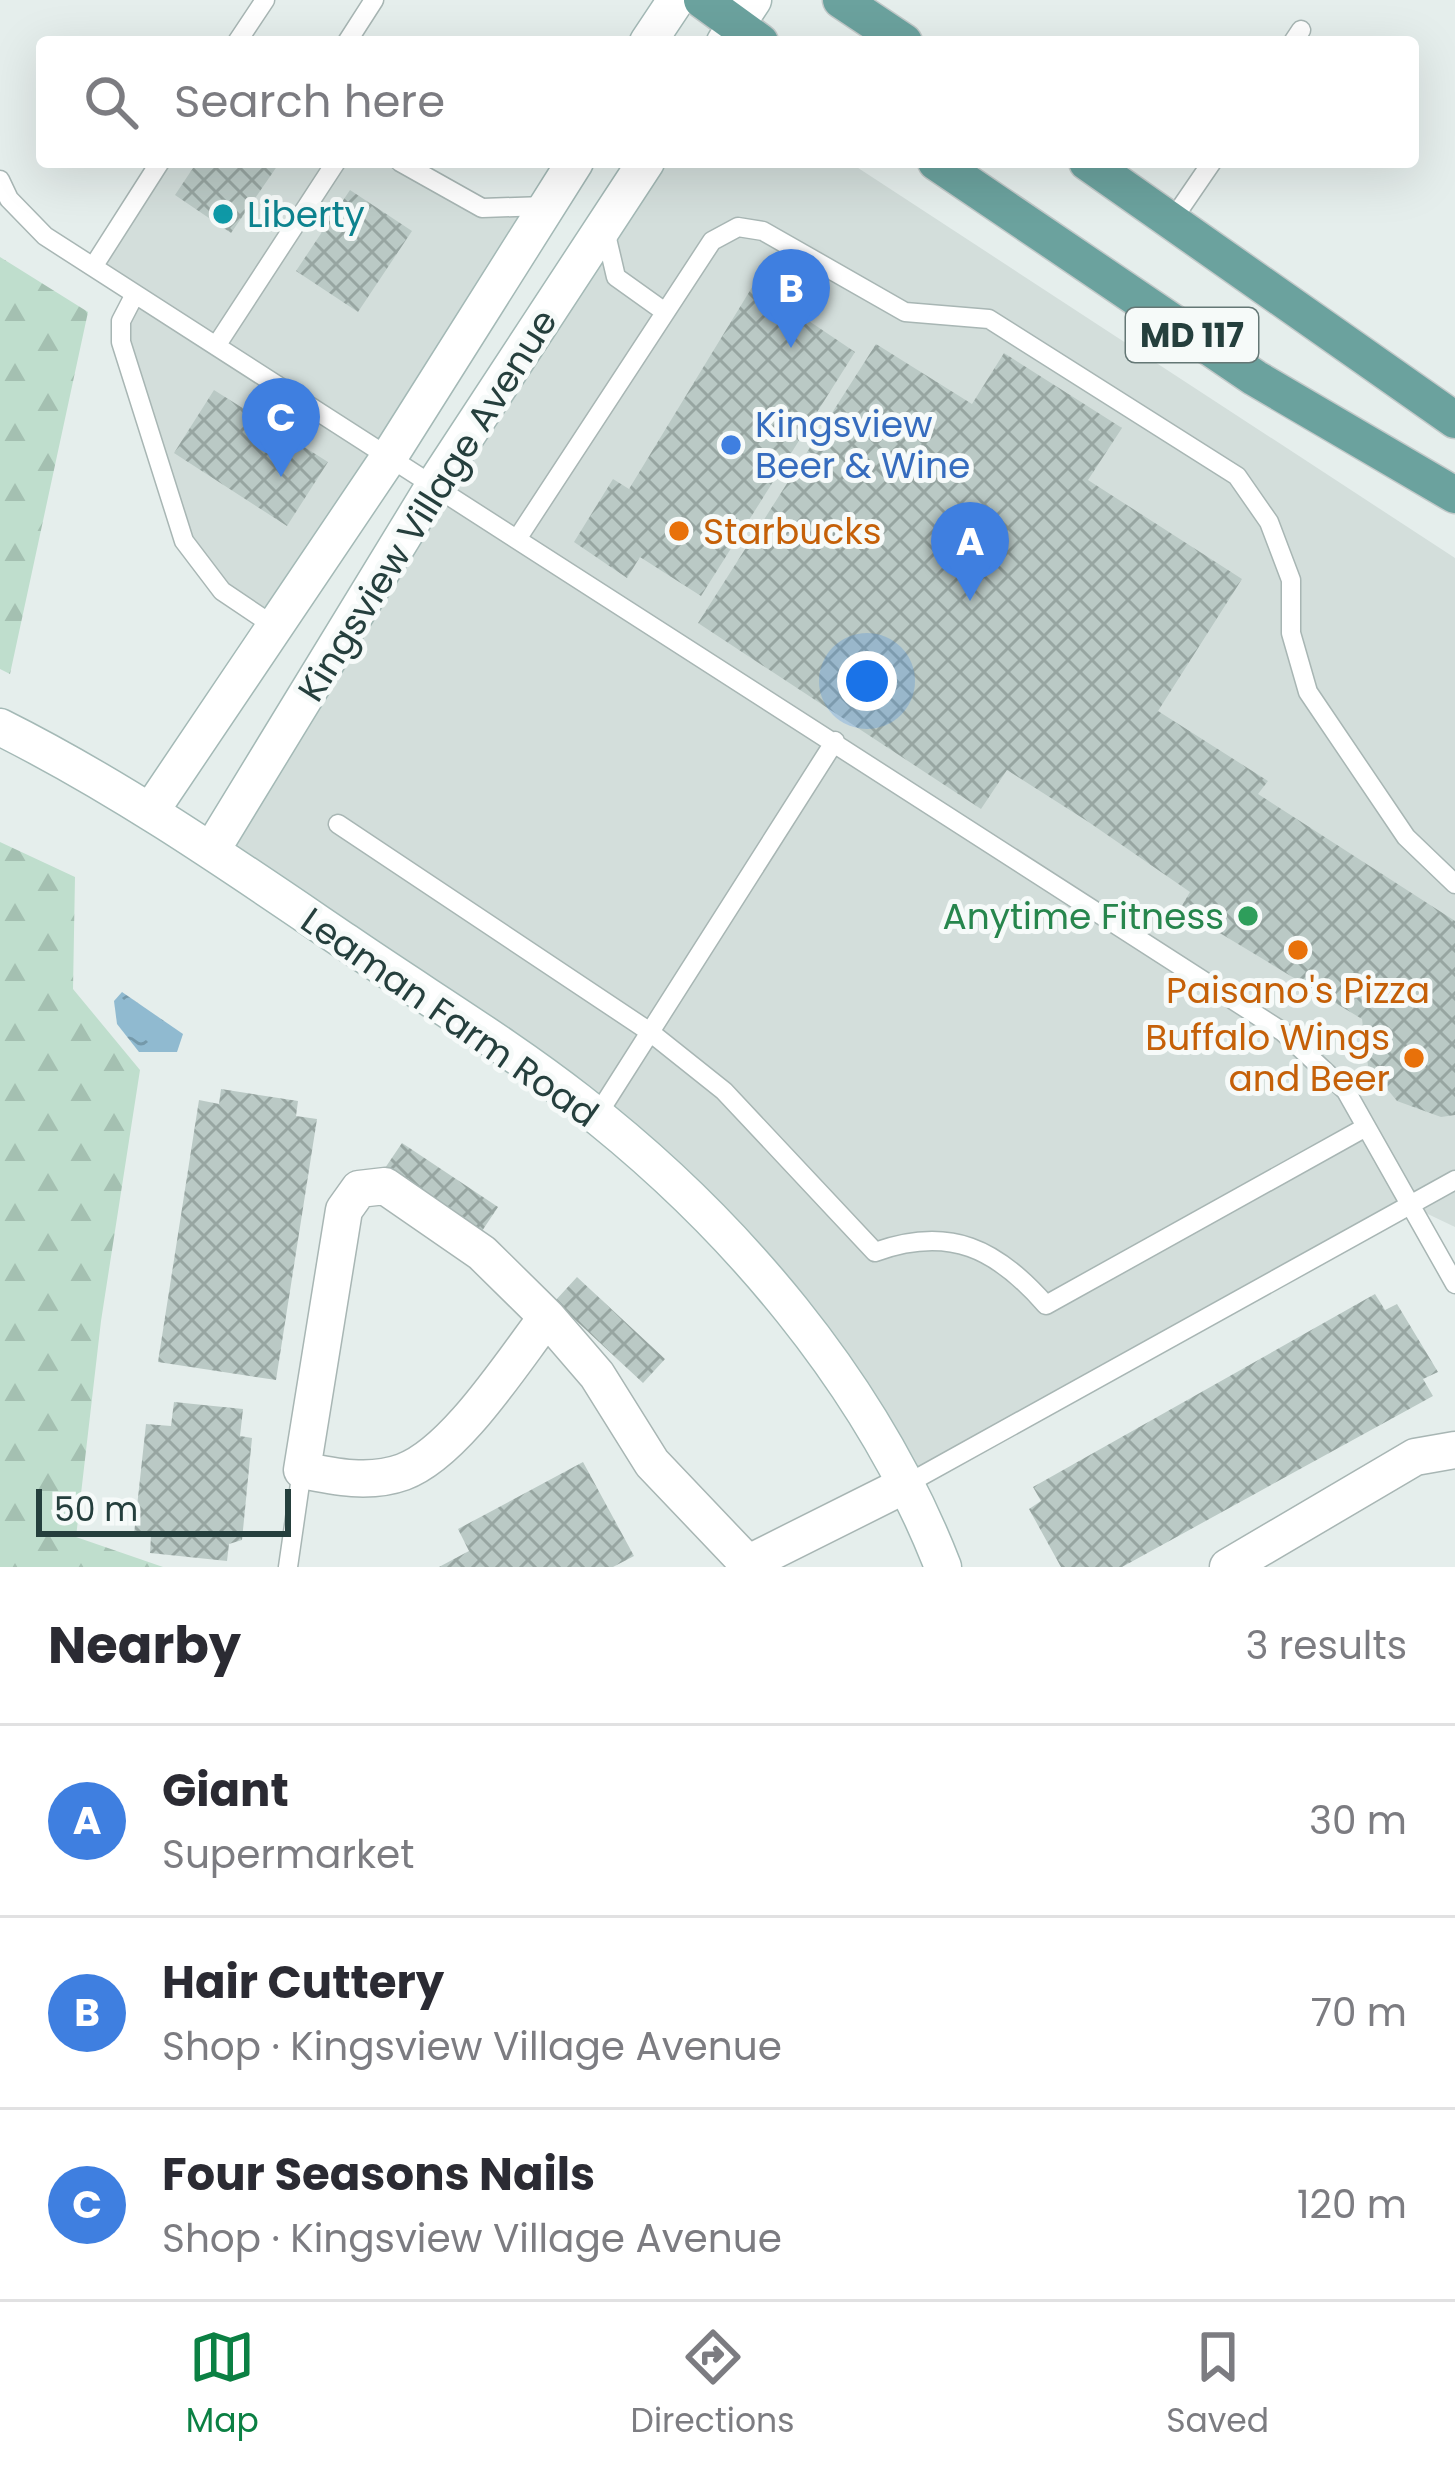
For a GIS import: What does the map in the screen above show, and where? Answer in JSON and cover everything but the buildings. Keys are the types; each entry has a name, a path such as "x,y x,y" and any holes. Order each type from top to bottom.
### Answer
{"main road":[{"path":"702,0 743,27"},
{"path":"841,0 895,36"},
{"name":"MD 117","path":"946,168 1255,378 1455,496"},
{"name":"MD 117","path":"1096,168 1455,420"}],"street":[{"path":"652,36 676,0"},
{"name":"Kingsview Village Avenue","path":"149,812 389,457 571,168"},
{"name":"Kingsview Village Avenue","path":"212,851 435,484 642,168"},
{"name":"Leaman Farm Road","path":"0,727 212,851 596,1117 692,1204 812,1333 904,1486 944,1567"},
{"path":"547,1317 437,1450 405,1472 346,1479 302,1470 344,1210 359,1189 386,1186 482,1253 547,1317 597,1375 652,1463 750,1565 904,1486"},
{"path":"1228,1567 1415,1457 1455,1450"}],"lane":[{"path":"241,36 265,0"},
{"path":"351,36 374,0"},
{"path":"92,267 156,168"},
{"path":"216,346 332,168"},
{"path":"410,168 482,208 548,205"},
{"path":"1173,219 1208,168"},
{"path":"0,180 9,199 45,236 519,536 1283,1031 1346,1091 1455,1284"},
{"path":"605,225 616,278 665,312"},
{"path":"519,536 712,241 738,227 764,231 905,312 989,319 1237,476 1269,522 1291,580 1291,633 1308,692 1406,837 1455,884"},
{"path":"135,294 121,321 121,342 184,541 222,591 274,626"},
{"path":"596,1117 835,741"},
{"path":"338,824 650,1031 724,1091 875,1252 929,1242 971,1245 998,1257 1046,1305 1366,1127"},
{"path":"904,1486 1455,1180"},
{"path":"288,1567 302,1470"}],"shaded area":[{"path":"156,168 411,168 482,208 549,205 274,626 201,567 121,342 134,294 93,267"},
{"path":"642,168 858,168 1455,558 1455,1227 1411,1206 905,1485 692,1204 211,851"}],"green space":[{"path":"0,257 88,312 10,674 0,669"},
{"path":"0,842 75,877 73,989 140,1070 101,1321 76,1537 163,1567 0,1567"}],"water":[{"path":"122,992 183,1034 177,1052 139,1052 117,1024 114,1001"}],"place":[{"name":"Liberty","path":"223,214"},
{"name":"Hair Cuttery","path":"791,348"},
{"name":"Kingsview Beer & Wine","path":"731,445"},
{"name":"Four Seasons Nails","path":"281,477"},
{"name":"Starbucks","path":"679,531"},
{"name":"Giant","path":"970,601"},
{"name":"Anytime Fitness","path":"1248,916"},
{"name":"Paisano's Pizza","path":"1298,950"},
{"name":"Buffalo Wings and Beer","path":"1414,1058"}]}
